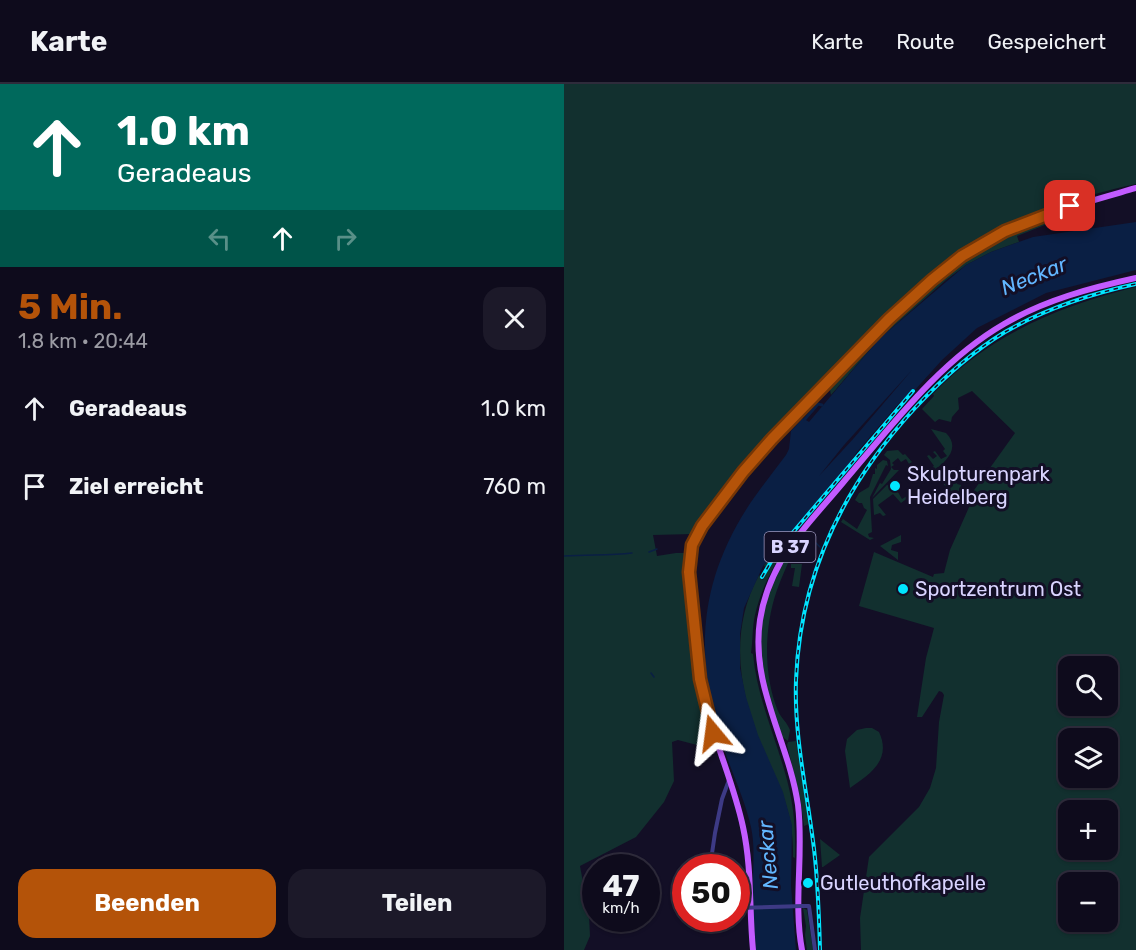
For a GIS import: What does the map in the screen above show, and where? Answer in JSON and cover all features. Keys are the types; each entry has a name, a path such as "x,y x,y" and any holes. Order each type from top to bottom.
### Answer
{"main road":[{"path":"753,950 747,853 735,797 707,712 700,679 689,583 690,553 702,526 743,472 831,378 896,312 962,256 1005,231 1032,219 1136,188"},
{"name":"B 37","path":"803,950 799,913 798,807 792,775 762,683 758,648 760,618 769,585 786,554 804,529 947,367 990,332 1018,316 1051,301 1136,278"}],"street":[{"path":"711,854 729,780"},
{"path":"725,795 735,797"},
{"path":"722,802 735,797"},
{"path":"750,908 809,906 815,950"}],"green space":[{"path":"564,84 1136,84 1136,184 1050,209 1002,229 971,248 882,325 758,449 742,466 693,534 653,535 657,556 687,553 693,617 688,636 702,709 712,739 697,745 678,740 672,742 674,781 664,802 636,837 603,854 582,854 582,865 580,866 582,932 590,932 590,936 584,950 564,950"},
{"path":"1056,216 1055,221 1017,236 1019,242 991,252 966,265 946,280 879,339 831,395 829,385 905,308 959,263 1021,229"},
{"path":"1136,287 1136,950 861,950 860,918 869,857 919,807 930,788 936,768 939,722 944,695 939,691 922,717 917,717 926,658 934,628 859,606 874,552 933,577 934,574 944,573 950,550 970,505 972,493 1015,433 972,391 958,398 959,409 951,422 939,419 935,422 922,409 934,396 933,394 978,355 1027,325 1080,303"},
{"path":"931,429 946,433 952,444 947,459 933,471 931,468 934,466 927,456 933,459 937,456 933,452 935,451 941,459 947,456 943,451 945,449"},
{"path":"898,450 912,462 909,464 906,459 901,462 898,458 892,463 894,465 891,467 894,470 899,470 872,498 891,469 890,460 884,455 887,451"},
{"path":"883,460 887,461 888,466 886,465 870,497 872,532 868,534 869,537 874,538 870,540 841,522 843,519 857,529 867,510 862,503 855,500 859,493 869,487 873,474 875,474 875,468 877,469 877,465"},
{"path":"954,473 959,475 957,484 961,485 960,502 937,502 936,500 949,491 942,482 938,481"},
{"path":"887,485 895,487 902,499 909,497 901,503 893,494 878,505 886,515 883,516 880,513 874,515 873,499"},
{"path":"901,535 901,542 892,545 891,550 898,552 898,560 880,546"},
{"path":"790,537 793,537 770,574 758,604 751,653 789,790 794,819 795,858 793,857 789,814 755,730 743,686 740,664 740,641 749,597 759,575 763,580 767,572 764,565"},
{"path":"795,547 773,604 767,650 773,697 779,713 790,730 788,741 780,735 765,682 761,629 775,576"},
{"path":"791,564 802,564 799,587 792,586 795,568 791,568"},
{"path":"866,728 879,732 883,751 871,772 850,788 845,751 847,739 857,730"},
{"path":"796,741 809,824 804,826 800,797 787,745 788,742"},
{"path":"820,839 840,855 823,867 822,867"},
{"path":"803,908 807,910 813,950 807,950"}],"water":[{"name":"Neckar","path":"1136,222 1136,270 1046,293 977,328 900,402 857,452 837,480 763,566 744,608 740,634 740,668 746,697 758,735 783,792 792,825 791,886 796,950 756,950 751,827 720,737 707,674 705,645 707,616 712,587 721,559 751,502 786,455 791,431 803,418 809,422 879,339 966,265 991,252 1033,237","holes":["912,370 854,438 819,476"]}],"waterway":[{"path":"805,419 818,404 822,405"},
{"path":"812,539 820,547"},
{"path":"649,552 657,549"},
{"path":"564,556 632,553"},
{"path":"651,673 654,677"}],"railway":[{"path":"820,950 816,868 799,740 796,680 799,641 806,604 830,533 847,500 890,437 925,397 968,358 992,340 1036,316 1102,292 1136,284"},
{"path":"762,577 778,550 913,391"}],"place":[{"name":"Skulpturenpark Heidelberg","path":"895,486"},
{"name":"Sportzentrum Ost","path":"903,589"},
{"name":"Gutleuthofkapelle","path":"808,883"}],"route":[{"path":"713,733 695,649 689,572 692,545 702,526 743,472 772,439 889,319 950,264 1005,231 1070,206"}]}
